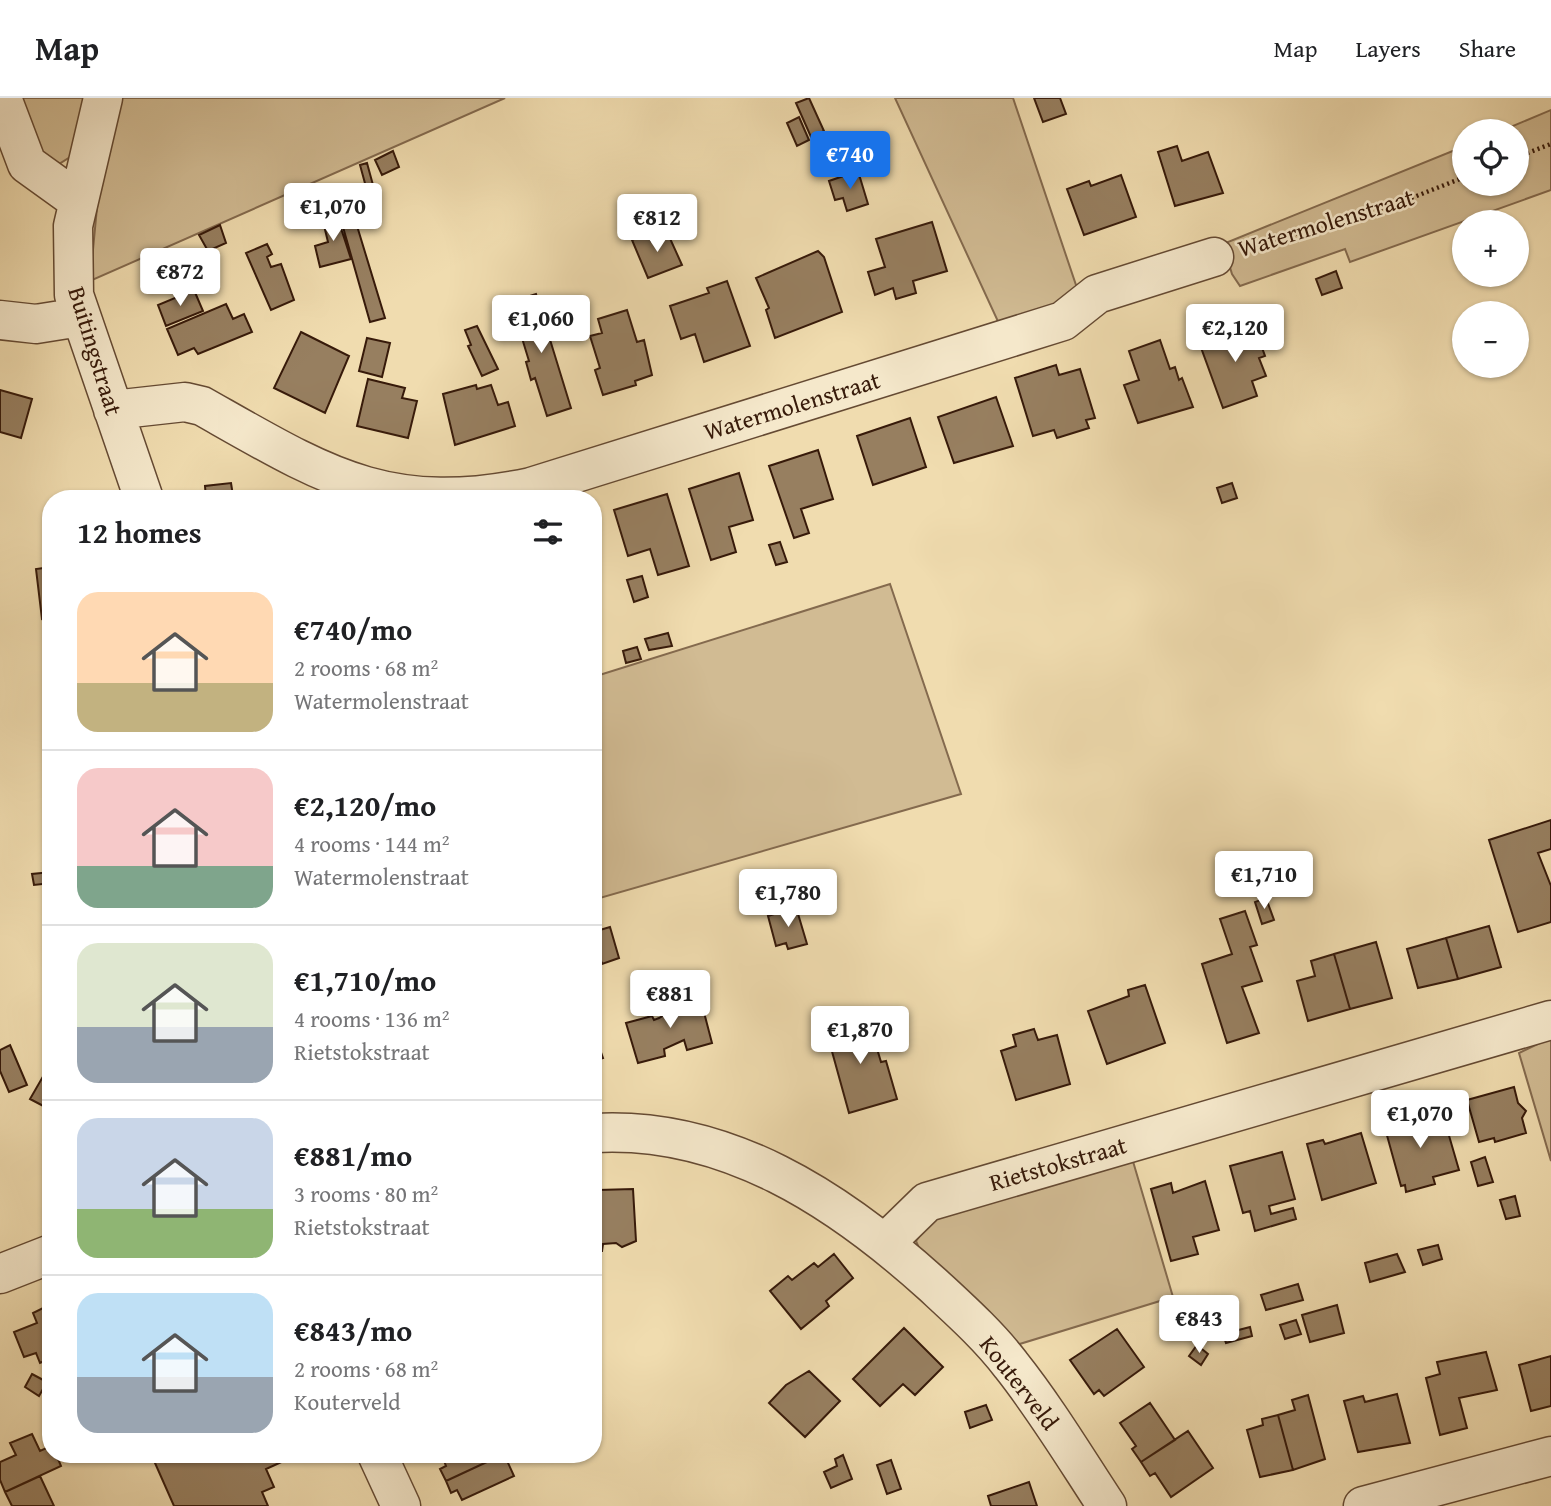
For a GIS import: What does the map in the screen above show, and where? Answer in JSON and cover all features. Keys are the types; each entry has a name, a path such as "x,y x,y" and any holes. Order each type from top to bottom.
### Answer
{"street":[{"path":"2,98 27,164 77,200"},
{"name":"Buitingstraat","path":"103,98 77,200 71,253 74,295 141,490"},
{"name":"Watermolenstraat","path":"516,490 1063,321 1097,294 1214,257"},
{"path":"0,320 36,324 80,317"},
{"name":"Watermolenstraat","path":"113,410 185,402 202,406 309,466 378,490"},
{"name":"Rietstokstraat","path":"886,1242 927,1202 1551,1020"},
{"path":"602,1133 667,1137 744,1158 814,1194 886,1242"},
{"name":"Kouterveld","path":"886,1242 952,1303 1011,1364 1107,1506"},
{"path":"0,1274 42,1258"},
{"path":"1363,1506 1551,1456"},
{"path":"381,1463 401,1506"}],"path":[{"path":"1529,152 1551,144"},
{"name":"Watermolenstraat","path":"1214,257 1396,204 1452,182"}],"shaded area":[{"path":"14,98 88,98 70,157 59,164 47,163"},
{"path":"120,98 505,98 90,281 98,197"},
{"path":"895,98 1013,98 1079,294 1001,328"},
{"path":"1551,110 1551,190 1495,210 1452,210 1452,225 1350,262 1345,249 1240,286 1232,274 1223,244 1452,151 1452,196 1529,196 1529,119"},
{"path":"890,584 961,794 602,897 602,674"},
{"path":"1551,1002 1551,1161 1519,1053 1540,1043 1529,1010"},
{"path":"1132,1158 1173,1297 1013,1346 924,1260 916,1241 937,1211"}],"building":[{"path":"809,98 824,131 811,137 796,103"},
{"path":"1034,98 1060,98 1066,114 1043,122"},
{"path":"799,117 809,140 797,146 787,123"},
{"path":"1177,146 1182,161 1208,152 1223,193 1175,206 1158,152"},
{"path":"393,151 399,167 382,175 375,160"},
{"path":"367,163 376,196 369,198 360,165"},
{"path":"858,171 868,204 847,211 843,198 835,200 829,181"},
{"path":"1121,175 1136,217 1084,235 1067,189 1089,181 1091,186"},
{"path":"336,213 351,259 320,267 315,246 328,242 322,217"},
{"path":"354,216 385,318 370,322 341,220"},
{"path":"932,222 947,271 913,281 916,293 896,299 893,288 875,295 868,272 885,267 876,239"},
{"path":"220,225 226,243 208,251 199,235"},
{"path":"648,233 651,241 668,234 682,265 648,278 632,240"},
{"path":"267,244 272,254 267,257 271,267 281,264 294,300 271,310 246,253"},
{"path":"818,251 824,257 842,312 775,338 766,310 769,308 756,278"},
{"path":"1336,271 1342,288 1322,295 1316,279"},
{"path":"727,281 750,346 704,362 695,334 681,339 670,306 709,293 707,288"},
{"path":"194,290 203,311 166,326 158,305"},
{"path":"536,294 571,408 547,416 535,378 531,380 526,362 529,361 511,302"},
{"path":"226,304 233,319 244,314 252,332 198,354 194,348 178,355 167,329"},
{"path":"627,310 637,342 644,340 652,375 635,381 636,385 603,395 595,370 600,368 590,336 602,333 598,319"},
{"path":"1253,323 1265,356 1259,358 1266,376 1252,381 1257,396 1223,408 1199,342 1226,332 1232,336 1243,332 1241,327"},
{"path":"477,326 498,369 482,376 468,346 471,345 465,330"},
{"path":"301,332 349,356 325,413 274,388"},
{"path":"367,338 390,343 382,377 359,371"},
{"path":"1160,340 1170,369 1175,367 1179,380 1182,378 1193,407 1138,423 1124,385 1139,380 1129,351"},
{"path":"1056,365 1059,375 1080,369 1095,418 1086,420 1089,428 1057,438 1054,430 1033,436 1015,378"},
{"path":"368,379 405,388 402,398 417,401 408,438 357,426"},
{"path":"476,385 477,389 491,385 498,405 508,402 515,426 455,445 443,394"},
{"path":"0,390 32,399 21,438 0,432"},
{"path":"996,397 1013,446 954,463 938,417"},
{"path":"910,418 926,467 873,485 857,436"},
{"path":"818,450 833,499 801,509 809,533 794,538 769,466"},
{"path":"739,473 753,520 729,527 736,552 711,560 689,489"},
{"path":"231,483 232,490 205,490 205,486"},
{"path":"1232,483 1237,498 1222,503 1217,488"},
{"path":"667,494 689,566 658,575 650,549 628,556 614,510"},
{"path":"780,542 787,562 776,565 769,545"},
{"path":"42,568 42,619 36,569"},
{"path":"642,576 648,597 634,602 627,580"},
{"path":"668,633 672,646 649,650 645,639"},
{"path":"637,647 641,659 626,663 623,651"},
{"path":"1551,820 1551,849 1538,853 1551,886 1551,922 1518,932 1489,840"},
{"path":"42,873 42,884 34,885 32,874"},
{"path":"1266,898 1274,920 1262,924 1255,902"},
{"path":"796,907 807,944 788,949 786,943 776,946 768,916"},
{"path":"1245,911 1257,945 1250,947 1262,981 1242,987 1259,1033 1227,1043 1202,964 1232,954 1220,919"},
{"path":"1489,926 1501,967 1458,979 1446,938"},
{"path":"610,927 619,958 602,964 602,929"},
{"path":"1446,938 1458,979 1418,988 1407,949"},
{"path":"1376,942 1392,998 1350,1009 1334,954"},
{"path":"1334,954 1350,1009 1308,1021 1297,981 1315,976 1311,961"},
{"path":"1145,985 1165,1043 1107,1064 1088,1011 1129,996 1128,990"},
{"path":"700,997 712,1043 687,1050 684,1040 664,1049 665,1056 638,1063 626,1023 652,1016 654,1020 664,1015 662,1005"},
{"path":"848,1016 852,1030 870,1025 881,1062 886,1061 897,1099 849,1113 828,1037 831,1037 827,1021"},
{"path":"1034,1029 1038,1040 1057,1035 1070,1084 1016,1100 1001,1051 1016,1046 1013,1035"},
{"path":"10,1045 27,1085 9,1092 0,1071 0,1050"},
{"path":"42,1078 42,1105 30,1099"},
{"path":"1514,1087 1518,1103 1526,1111 1522,1118 1526,1133 1495,1142 1494,1138 1479,1142 1467,1100"},
{"path":"1406,1114 1409,1124 1443,1115 1459,1170 1433,1177 1435,1184 1406,1192 1405,1185 1401,1186 1383,1121"},
{"path":"1361,1133 1376,1183 1322,1200 1307,1144 1323,1140 1325,1144"},
{"path":"1282,1152 1295,1199 1269,1206 1271,1214 1293,1208 1296,1219 1255,1231 1250,1211 1243,1213 1230,1166"},
{"path":"1485,1157 1493,1182 1478,1186 1471,1162"},
{"path":"1205,1181 1219,1230 1193,1237 1198,1254 1171,1261 1151,1189 1171,1183 1173,1193"},
{"path":"633,1189 636,1241 622,1247 616,1243 603,1244 602,1251 602,1190"},
{"path":"1515,1196 1520,1216 1506,1219 1500,1200"},
{"path":"1438,1245 1442,1259 1423,1265 1418,1250"},
{"path":"834,1254 853,1278 826,1301 829,1306 801,1329 770,1291 788,1276 792,1280 814,1263 818,1267"},
{"path":"1397,1254 1405,1272 1370,1282 1365,1263"},
{"path":"1298,1284 1303,1300 1266,1310 1261,1295"},
{"path":"1232,1305 1237,1321 1218,1326 1213,1310"},
{"path":"1337,1305 1344,1333 1310,1342 1302,1315"},
{"path":"42,1308 40,1363 36,1353 24,1357 14,1332 37,1323 33,1313"},
{"path":"1296,1320 1301,1334 1285,1339 1280,1325"},
{"path":"1250,1327 1252,1336 1226,1343 1223,1334"},
{"path":"904,1328 943,1367 915,1395 903,1384 880,1406 853,1379"},
{"path":"1117,1329 1144,1367 1104,1396 1099,1390 1094,1394 1070,1360"},
{"path":"1197,1345 1208,1354 1201,1365 1189,1356"},
{"path":"1486,1352 1497,1390 1459,1398 1467,1428 1440,1435 1426,1378 1440,1374 1437,1362"},
{"path":"1551,1356 1551,1406 1531,1411 1519,1365"},
{"path":"809,1371 840,1401 805,1437 769,1403 786,1385"},
{"path":"32,1374 42,1379 39,1396 25,1387"},
{"path":"1397,1394 1410,1443 1358,1452 1344,1401 1363,1396 1365,1402"},
{"path":"1308,1395 1325,1459 1293,1470 1278,1415 1295,1410 1292,1400"},
{"path":"1150,1403 1175,1440 1141,1462 1132,1449 1136,1446 1120,1423"},
{"path":"986,1405 992,1420 970,1428 965,1412"},
{"path":"1278,1415 1293,1470 1260,1477 1247,1430 1263,1425 1262,1419"},
{"path":"1188,1431 1213,1468 1171,1497 1155,1473 1150,1476 1141,1462"},
{"path":"32,1434 40,1451 42,1450 42,1463 60,1463 61,1466 5,1492 0,1480 0,1462 16,1455 10,1443"},
{"path":"843,1455 852,1479 831,1488 824,1472 837,1466 835,1459"},
{"path":"891,1460 901,1489 887,1494 877,1465"},
{"path":"155,1463 279,1463 266,1469 274,1487 262,1492 268,1506 174,1506"},
{"path":"445,1463 485,1463 446,1481 440,1469 446,1466"},
{"path":"485,1463 508,1463 514,1476 462,1500 457,1490 451,1493 446,1481"},
{"path":"40,1476 54,1506 12,1506 5,1492"},
{"path":"1029,1482 1037,1506 991,1506 988,1496"}]}
